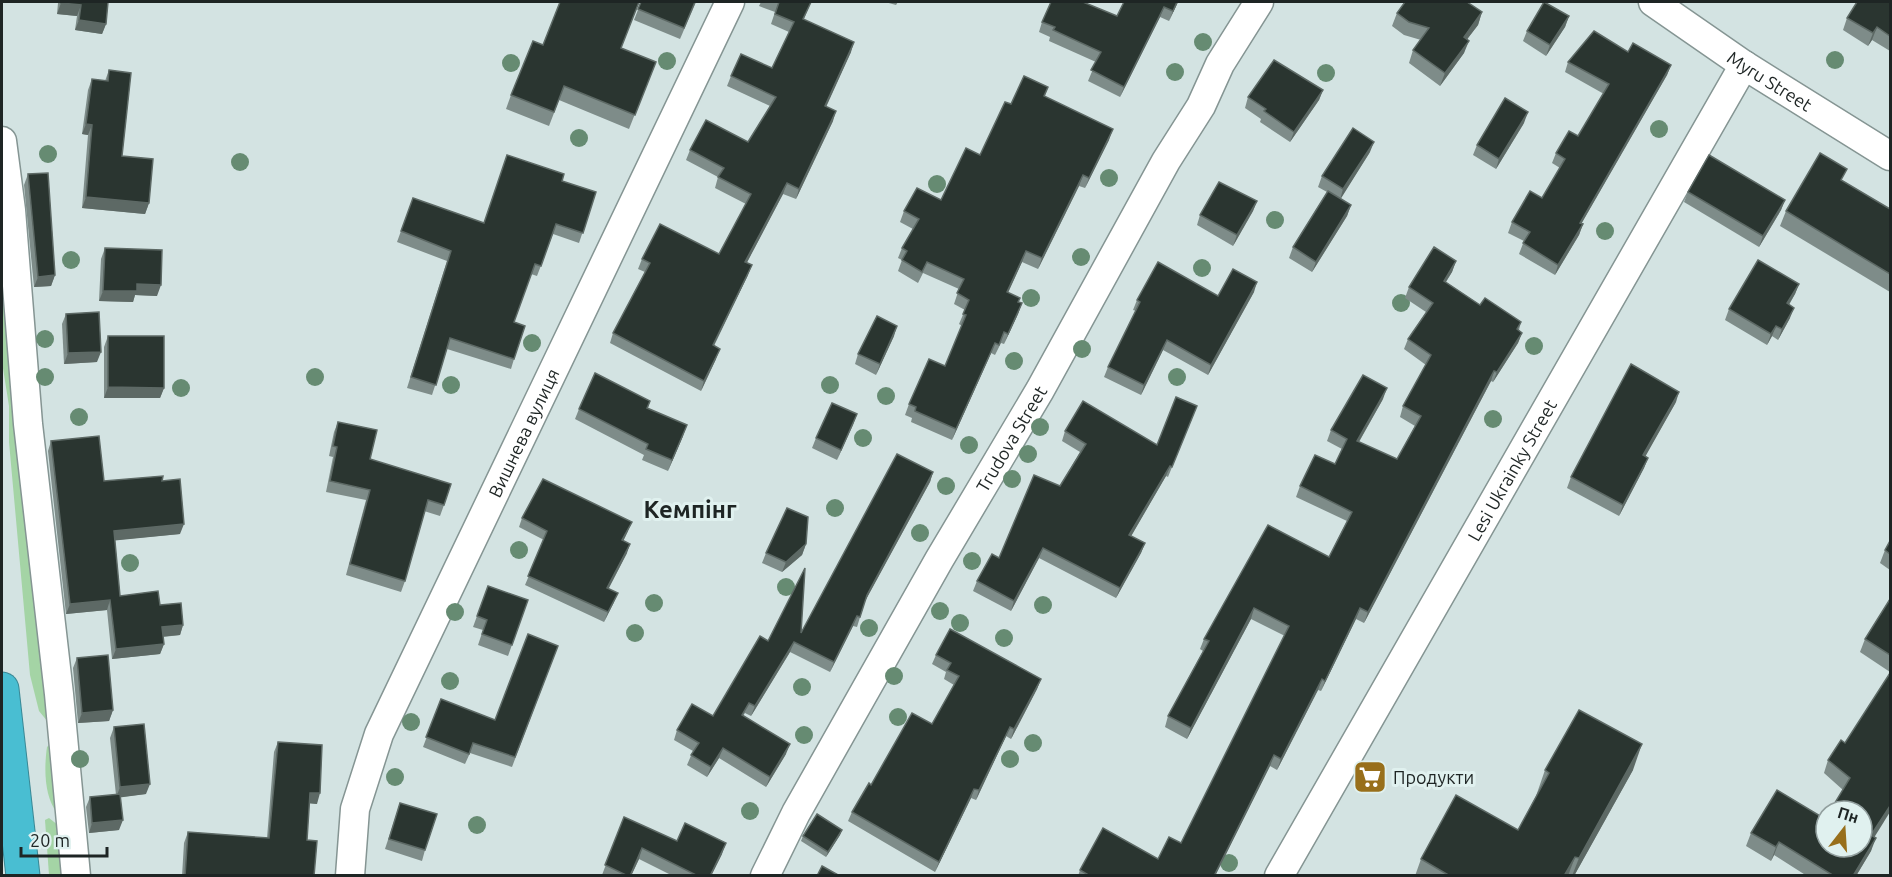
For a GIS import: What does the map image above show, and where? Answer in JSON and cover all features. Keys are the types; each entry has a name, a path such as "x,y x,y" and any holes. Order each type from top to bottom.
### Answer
{"highway":[{"path":"2,689 23,876"}],"street":[{"name":"Вишнева вулиця","path":"350,876 355,809 379,734 730,2"},
{"name":"Trudova Street","path":"765,876 796,813 939,560 1040,390 1150,190 1201,106 1220,64 1259,2"},
{"name":"Myru Street","path":"1653,2 1744,65 1890,156"},
{"name":"Lesi Ukrainky Street","path":"1279,876 1744,65"},
{"path":"2,141 11,210 28,424 59,694 76,876"}],"green space":[{"path":"2,210 48,722 39,711 30,675 9,442 9,406 2,362"},
{"path":"50,744 57,813 47,790 45,773 47,747"},
{"path":"49,818 63,829 69,875 49,875 45,820"}],"building":[{"path":"61,2 108,2 106,24 79,20 81,5"},
{"path":"560,2 639,2 621,48 656,62 635,115 564,86 554,112 511,95 533,41 543,45"},
{"path":"641,2 695,2 684,28 638,9"},
{"path":"779,2 811,2 803,19 854,42 825,106 836,111 799,189 787,183 745,262 752,265 713,345 720,349 704,381 613,333 650,263 642,259 660,224 719,254 751,194 718,177 724,168 690,150 706,120 748,142 776,97 731,76 741,54 772,68 794,22 775,14"},
{"path":"1051,2 1083,2 1117,16 1124,2 1177,2 1173,11 1164,7 1124,87 1091,70 1101,52 1053,30 1055,27 1042,22"},
{"path":"1405,2 1467,2 1482,12 1464,37 1469,41 1445,73 1413,50 1429,28 1409,22 1397,13"},
{"path":"1544,2 1569,16 1550,45 1527,31"},
{"path":"1857,2 1890,2 1890,36 1877,27 1873,33 1847,18"},
{"path":"1594,31 1628,52 1633,43 1671,65 1558,265 1523,243 1530,232 1512,222 1530,191 1542,198 1565,159 1556,153 1569,131 1578,136 1609,84 1568,62"},
{"path":"1274,60 1323,90 1294,132 1248,97"},
{"path":"109,70 131,73 122,156 153,159 149,203 86,197 92,125 86,124 92,79 108,81"},
{"path":"1024,76 1048,87 1044,96 1113,129 1089,178 1083,175 1042,258 1026,251 1007,292 1020,298 1018,302 1022,303 1008,334 1004,332 999,345 995,343 956,429 915,411 916,407 909,404 929,359 945,366 966,315 963,314 969,300 957,293 964,279 927,262 922,272 902,260 907,251 902,248 919,219 904,211 917,188 941,200 966,148 980,155 1005,102 1011,104"},
{"path":"1505,98 1528,112 1499,159 1477,145"},
{"path":"1353,128 1374,142 1343,189 1322,176"},
{"path":"1820,153 1847,169 1841,180 1890,209 1890,274 1786,211"},
{"path":"507,155 564,174 562,181 596,192 583,233 556,224 541,266 535,264 514,322 525,326 514,359 450,338 436,385 411,377 451,251 401,231 413,198 484,223"},
{"path":"1709,155 1785,200 1763,236 1688,192"},
{"path":"48,173 55,275 38,277 28,174"},
{"path":"1219,182 1257,201 1237,235 1200,215"},
{"path":"1328,191 1351,205 1316,262 1293,247"},
{"path":"1434,247 1456,261 1444,281 1480,305 1485,298 1521,322 1517,329 1522,333 1497,372 1494,371 1368,612 1360,608 1325,681 1322,679 1281,759 1274,755 1214,876 1090,876 1080,870 1103,828 1158,859 1169,837 1181,843 1289,626 1254,608 1191,728 1168,716 1209,641 1204,639 1268,525 1329,557 1352,512 1300,486 1315,455 1335,464 1347,439 1331,430 1363,375 1387,388 1357,441 1397,459 1421,416 1403,406 1431,355 1408,339 1433,303 1409,287"},
{"path":"105,248 162,250 161,285 137,284 137,291 103,291"},
{"path":"1758,260 1799,284 1787,303 1794,308 1782,329 1776,326 1771,334 1729,309"},
{"path":"1158,262 1218,296 1233,269 1257,282 1211,365 1167,340 1144,385 1108,367 1140,302 1137,300"},
{"path":"99,312 101,352 68,353 66,314"},
{"path":"877,316 897,326 880,364 858,354"},
{"path":"108,336 164,336 164,388 108,387"},
{"path":"1631,364 1679,392 1643,455 1648,458 1623,505 1571,477"},
{"path":"595,373 650,401 647,408 687,425 672,460 646,449 648,444 579,409"},
{"path":"1176,397 1197,406 1172,467 1170,466 1129,535 1145,543 1120,588 1043,548 1014,601 977,581 992,554 999,558 1034,475 1060,486 1086,444 1065,431 1083,401 1157,445"},
{"path":"832,403 857,414 841,450 816,438"},
{"path":"338,422 377,430 370,459 451,484 444,505 428,500 405,581 350,564 370,490 330,481 337,447 333,446"},
{"path":"99,436 104,481 163,476 162,481 180,479 184,524 114,531 120,596 158,591 160,605 181,603 183,625 162,627 164,644 116,649 110,600 70,604 51,441"},
{"path":"897,454 933,472 867,595 860,617 857,616 834,662 794,642 755,706 749,703 742,715 790,744 770,777 723,748 711,767 691,755 699,743 677,730 692,704 713,716 760,636 768,641 805,568 801,633"},
{"path":"543,479 632,522 622,540 630,544 607,588 618,593 608,612 528,576 547,531 522,518"},
{"path":"787,508 808,517 806,544 786,562 766,553"},
{"path":"1890,541 1890,554 1885,550"},
{"path":"488,586 528,600 512,645 482,634 487,620 477,616"},
{"path":"1890,599 1890,655 1865,639"},
{"path":"950,629 1041,679 1014,729 1010,727 979,790 974,789 939,862 852,812 869,783 871,785 912,713 932,724 959,676 947,670 951,663 936,655"},
{"path":"528,634 558,646 515,757 473,743 469,754 426,737 441,699 495,720"},
{"path":"108,655 113,710 82,713 77,658"},
{"path":"1890,673 1890,806 1874,830 1874,799 1837,799 1850,778 1828,760 1841,740 1845,743"},
{"path":"1579,710 1642,744 1579,858 1575,857 1564,876 1450,876 1421,859 1456,795 1518,830 1549,773 1545,770"},
{"path":"144,724 150,784 120,787 114,727"},
{"path":"278,742 322,745 320,793 310,793 307,840 317,841 314,876 185,876 188,832 269,838"},
{"path":"1777,790 1814,812 1814,859 1863,859 1853,876 1834,876 1779,842 1776,847 1751,833"},
{"path":"120,794 123,820 92,823 90,797"},
{"path":"400,803 437,814 425,850 389,839"},
{"path":"817,814 842,830 828,852 803,836"},
{"path":"624,817 677,841 685,823 726,843 710,876 698,876 642,848 628,876 605,865"},
{"path":"822,866 840,876 817,876"}],"place":[{"name":"Продукти","path":"1370,777"}],"district":[{"name":"Кемпінг","path":"690,509"}]}
